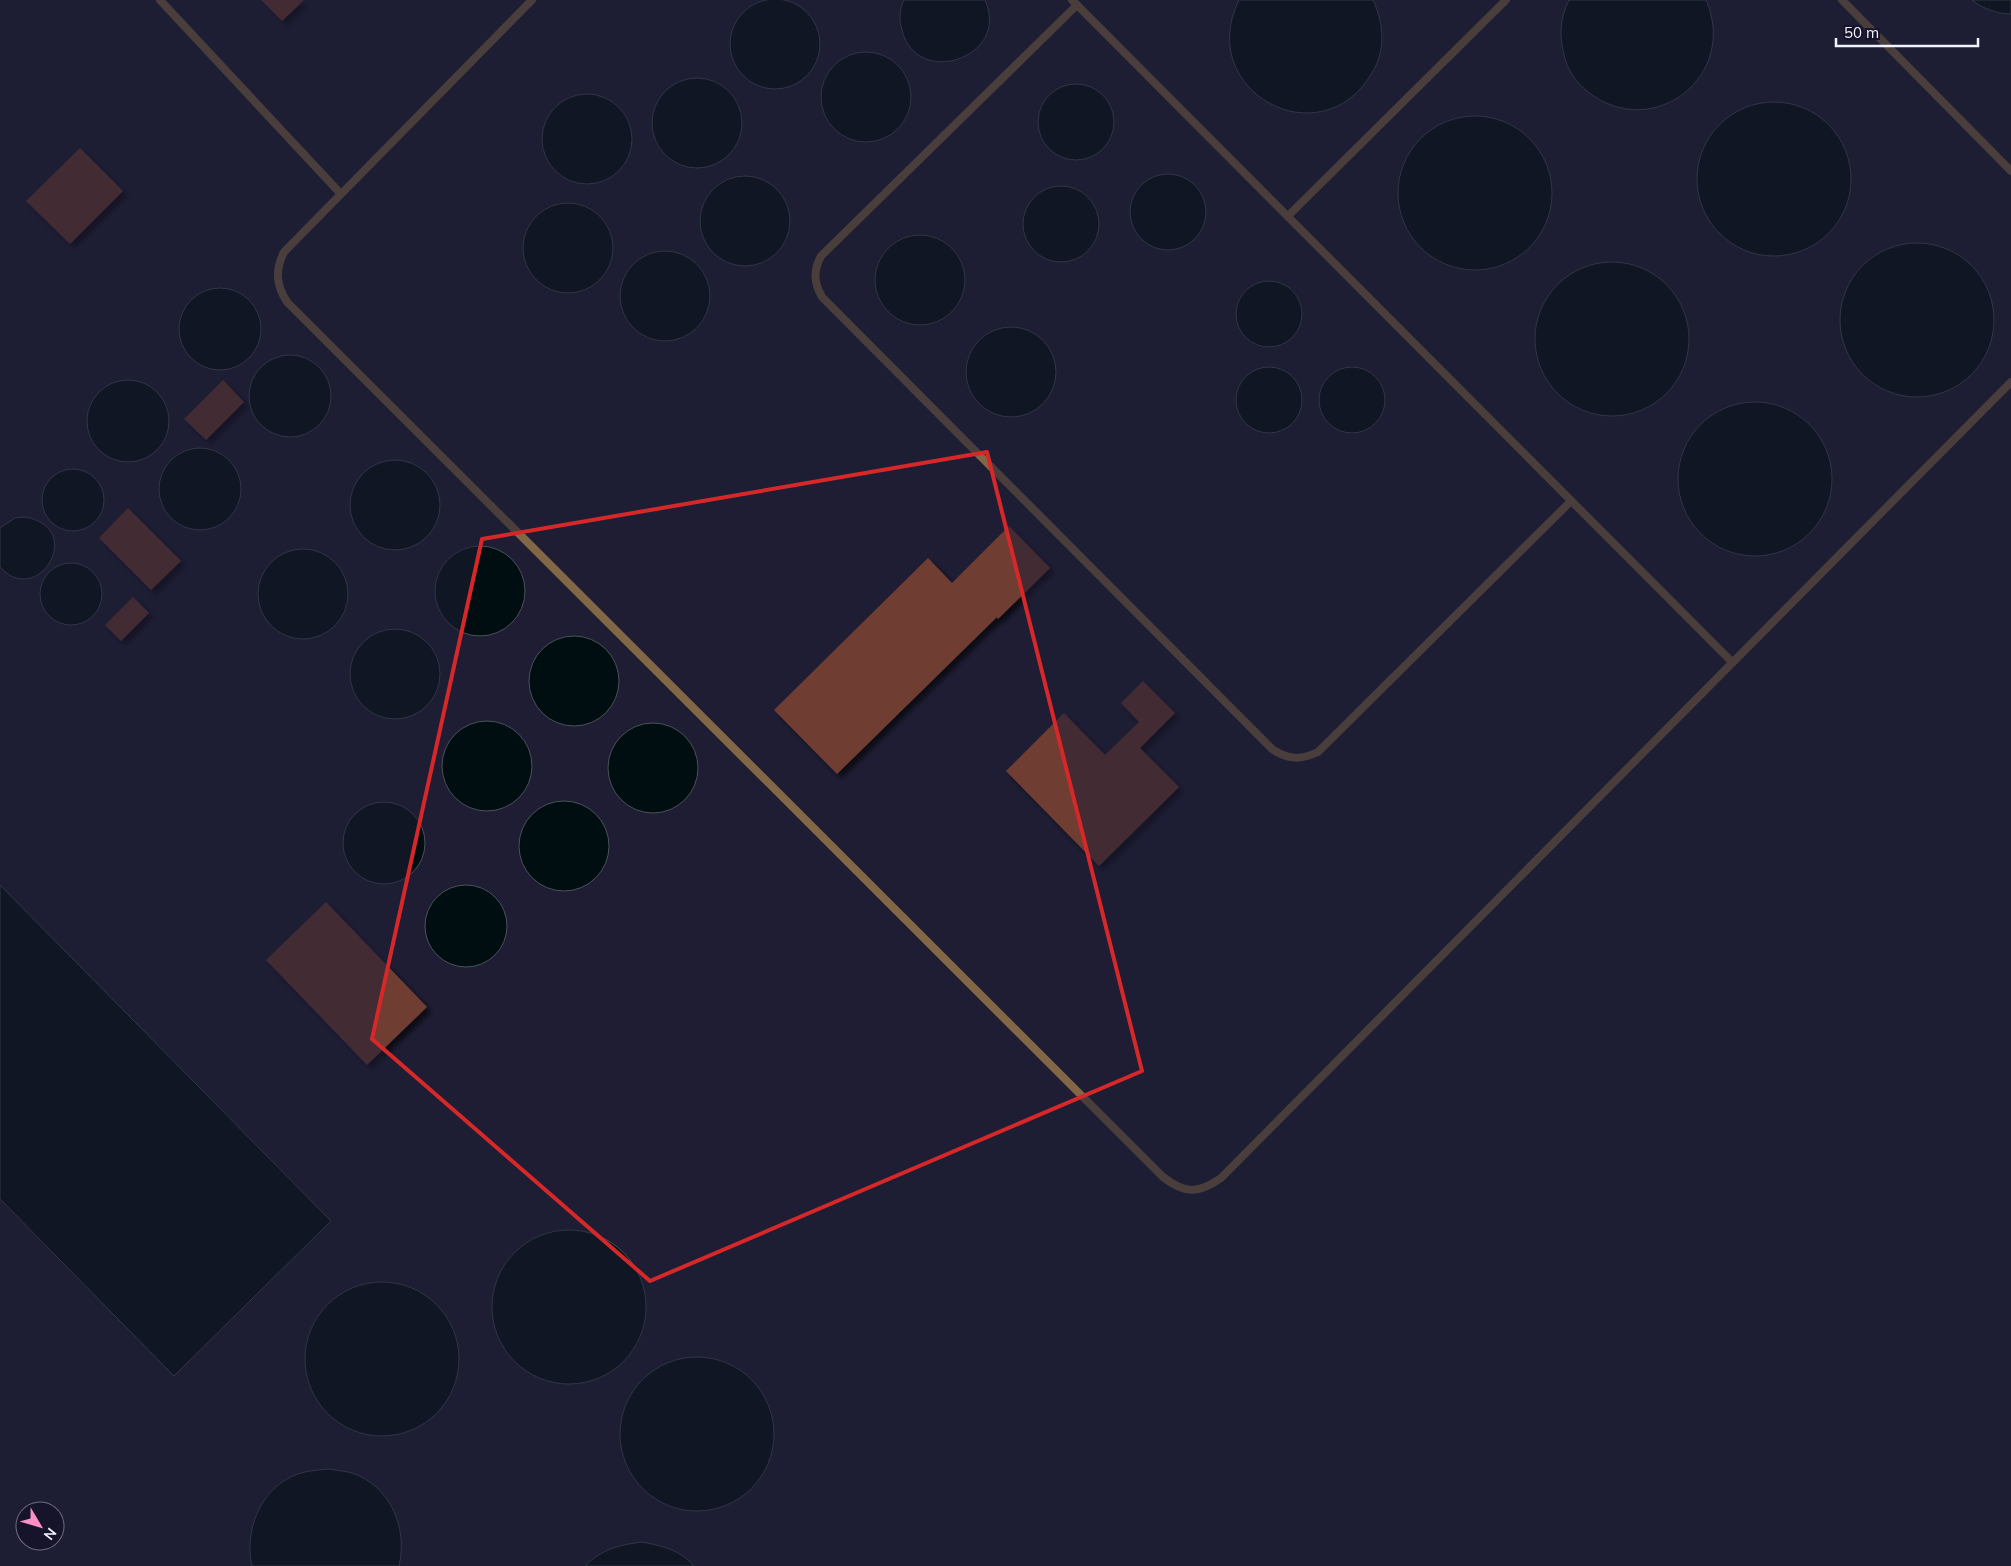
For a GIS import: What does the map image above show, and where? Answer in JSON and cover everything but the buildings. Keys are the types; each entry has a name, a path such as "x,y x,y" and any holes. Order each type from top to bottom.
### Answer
{"lane":[{"path":"160,0 340,193"},
{"path":"532,0 284,252 279,261 278,283 287,302 1156,1170 1176,1187 1192,1191 1208,1188 1220,1178 2011,382"},
{"path":"1288,216 1506,0"},
{"path":"1842,0 2011,171"},
{"path":"1571,501 1318,752 1300,758 1280,755 822,297 815,281 817,264 821,256 1074,3 1732,662"}],"highlighted area":[{"path":"987,452 1142,1071 650,1281 372,1039 482,539"}],"shaded area":[{"path":"775,-1 792,3 807,12 816,27 820,44 816,61 807,76 792,85 775,89 758,85 743,76 734,61 730,44 734,27 743,12 758,3"},
{"path":"904,0 985,0 989,20 985,37 974,51 958,59 941,62 925,58 911,48 902,30 900,15"},
{"path":"1239,0 1373,0 1377,9 1382,37 1377,64 1372,73 1350,99 1323,111 1296,112 1270,103 1248,86 1234,62 1230,33"},
{"path":"1569,0 1706,0 1713,28 1711,53 1701,76 1684,93 1663,105 1639,110 1613,106 1588,92 1580,85 1570,71 1562,48 1562,20"},
{"path":"1972,0 2011,0 2011,14 1990,10"},
{"path":"866,52 883,56 898,65 907,80 911,97 907,114 898,129 883,138 866,142 849,138 834,129 825,114 821,97 825,80 834,65 849,56"},
{"path":"697,78 714,82 729,91 738,106 742,123 738,140 729,155 714,164 697,168 680,164 665,155 656,140 652,123 656,106 665,91 680,82"},
{"path":"1069,84 1083,84 1097,90 1108,101 1114,115 1111,137 1103,149 1083,160 1069,160 1055,154 1044,143 1038,129 1038,115 1044,101 1055,90"},
{"path":"587,94 604,98 619,107 628,122 632,139 628,156 619,171 604,180 587,184 570,180 555,171 546,156 542,139 546,122 555,107 570,98"},
{"path":"1774,102 1803,108 1817,115 1828,125 1838,136 1845,150 1851,179 1845,208 1838,222 1828,233 1817,243 1803,250 1774,256 1745,250 1731,243 1720,233 1710,222 1703,208 1697,179 1703,150 1710,136 1720,125 1731,115 1745,108"},
{"path":"1475,116 1504,122 1518,129 1529,139 1539,150 1546,164 1552,193 1546,222 1539,236 1529,247 1518,257 1504,264 1475,270 1446,264 1432,257 1421,247 1411,236 1404,222 1398,193 1404,164 1411,150 1421,139 1432,129 1446,122"},
{"path":"1161,174 1175,174 1189,180 1200,191 1206,205 1203,227 1195,239 1175,250 1161,250 1147,244 1136,233 1130,219 1130,205 1136,191 1147,180"},
{"path":"745,176 762,180 777,189 786,204 790,221 786,238 777,253 762,262 745,266 728,262 713,253 704,238 700,221 704,204 713,189 728,180"},
{"path":"1054,186 1068,186 1082,192 1093,203 1099,217 1096,239 1088,251 1068,262 1054,262 1040,256 1029,245 1023,231 1023,217 1029,203 1040,192"},
{"path":"568,203 585,207 600,216 609,231 613,248 609,265 600,280 585,289 568,293 551,289 536,280 527,265 523,248 527,231 536,216 551,207"},
{"path":"920,235 937,238 952,248 962,263 965,280 962,297 952,312 937,322 920,325 903,322 888,312 878,297 875,280 878,263 888,248 903,238"},
{"path":"1917,243 1946,249 1960,256 1971,266 1981,277 1988,291 1994,320 1988,349 1981,363 1971,374 1960,384 1946,391 1917,397 1888,391 1874,384 1863,374 1853,363 1846,349 1840,320 1846,291 1853,277 1863,266 1874,256 1888,249"},
{"path":"665,251 682,255 697,264 706,279 710,296 706,313 697,328 682,337 665,341 648,337 633,328 624,313 620,296 624,279 633,264 648,255"},
{"path":"1612,262 1641,268 1655,275 1666,285 1676,296 1683,310 1689,339 1683,368 1676,382 1666,393 1655,403 1641,410 1612,416 1583,410 1569,403 1558,393 1548,382 1541,368 1535,339 1541,310 1548,296 1558,285 1569,275 1583,268"},
{"path":"1262,281 1276,281 1288,286 1297,295 1302,307 1300,327 1293,338 1276,347 1262,347 1250,342 1241,333 1236,321 1236,307 1241,295 1250,286"},
{"path":"212,288 228,288 243,295 254,306 261,321 258,345 249,358 228,370 212,370 197,363 186,352 179,337 179,321 186,306 197,295"},
{"path":"1011,327 1028,330 1043,340 1053,355 1056,372 1053,389 1043,404 1028,414 1011,417 994,414 979,404 969,389 966,372 969,355 979,340 994,330"},
{"path":"282,355 298,355 313,362 324,373 331,388 328,412 319,425 298,437 282,437 267,430 256,419 249,404 249,388 256,373 267,362"},
{"path":"1262,367 1276,367 1288,372 1297,381 1302,393 1300,413 1293,424 1276,433 1262,433 1250,428 1241,419 1236,407 1236,393 1241,381 1250,372"},
{"path":"1345,367 1359,367 1371,372 1380,381 1385,393 1383,413 1376,424 1359,433 1345,433 1333,428 1324,419 1319,407 1319,393 1324,381 1333,372"},
{"path":"120,380 136,380 151,387 162,398 169,413 166,437 157,450 136,462 120,462 105,455 94,444 87,429 87,413 94,398 105,387"},
{"path":"1755,402 1784,408 1798,415 1809,425 1819,436 1826,450 1832,479 1826,508 1819,522 1809,533 1798,543 1784,550 1755,556 1726,550 1712,543 1701,533 1691,522 1684,508 1678,479 1684,450 1691,436 1701,425 1712,415 1726,408"},
{"path":"192,448 208,448 223,455 234,466 241,481 238,505 229,518 208,530 192,530 177,523 166,512 159,497 159,481 166,466 177,455"},
{"path":"395,460 412,464 427,473 436,488 440,505 436,522 427,537 412,546 395,550 378,546 363,537 354,522 350,505 354,488 363,473 378,464"},
{"path":"73,469 90,474 95,478 99,483 104,500 99,517 95,522 90,526 73,531 56,526 51,522 47,517 42,500 47,483 51,478 56,474"},
{"path":"25,517 43,524 53,535 54,549 50,562 41,573 29,578 15,577 0,567 0,528 15,518"},
{"path":"480,546 497,550 512,559 521,574 525,591 521,608 512,623 497,632 480,636 463,632 448,623 439,608 435,591 439,574 448,559 463,550"},
{"path":"303,549 320,553 335,562 344,577 348,594 344,611 335,626 320,635 303,639 286,635 271,626 262,611 258,594 262,577 271,562 286,553"},
{"path":"71,563 88,568 93,572 97,577 102,594 97,611 93,616 88,620 71,625 54,620 49,616 45,611 40,594 45,577 49,572 54,568"},
{"path":"395,629 412,633 427,642 436,657 440,674 436,691 427,706 412,715 395,719 378,715 363,706 354,691 350,674 354,657 363,642 378,633"},
{"path":"574,636 591,640 606,649 615,664 619,681 615,698 606,713 591,722 574,726 557,722 542,713 533,698 529,681 533,664 542,649 557,640"},
{"path":"487,721 504,725 519,734 528,749 532,766 528,783 519,798 504,807 487,811 470,807 455,798 446,783 442,766 446,749 455,734 470,725"},
{"path":"653,723 670,727 685,736 694,751 698,768 694,785 685,800 670,809 653,813 636,809 621,800 612,785 608,768 612,751 621,736 636,727"},
{"path":"564,801 581,805 596,814 605,829 609,846 605,863 596,878 581,887 564,891 547,887 532,878 523,863 519,846 523,829 532,814 547,805"},
{"path":"376,802 392,802 407,809 418,820 425,835 422,859 413,872 392,884 376,884 361,877 350,866 343,851 343,835 350,820 361,809"},
{"path":"0,885 331,1221 174,1376 0,1199"},
{"path":"458,885 474,885 489,892 500,903 507,918 504,942 495,955 474,967 458,967 443,960 432,949 425,934 425,918 432,903 443,892"},
{"path":"569,1230 598,1236 612,1243 623,1253 633,1264 640,1278 646,1307 640,1336 633,1350 623,1361 612,1371 598,1378 569,1384 540,1378 526,1371 515,1361 505,1350 498,1336 492,1307 498,1278 505,1264 515,1253 526,1243 540,1236"},
{"path":"382,1282 411,1288 425,1295 436,1305 446,1316 453,1330 459,1359 453,1388 446,1402 436,1413 425,1423 411,1430 382,1436 353,1430 339,1423 328,1413 318,1402 311,1388 305,1359 311,1330 318,1316 328,1305 339,1295 353,1288"},
{"path":"697,1357 726,1363 740,1370 751,1380 761,1391 768,1405 774,1434 768,1463 761,1477 751,1488 740,1498 726,1505 697,1511 668,1505 654,1498 643,1488 633,1477 626,1463 620,1434 626,1405 633,1391 643,1380 654,1370 668,1363"},
{"path":"328,1469 352,1473 366,1479 386,1498 393,1510 401,1538 399,1566 252,1566 250,1551 254,1521 268,1495 278,1485 291,1477 308,1471"},
{"path":"642,1542 677,1552 694,1566 585,1566 591,1560 611,1549"}]}
